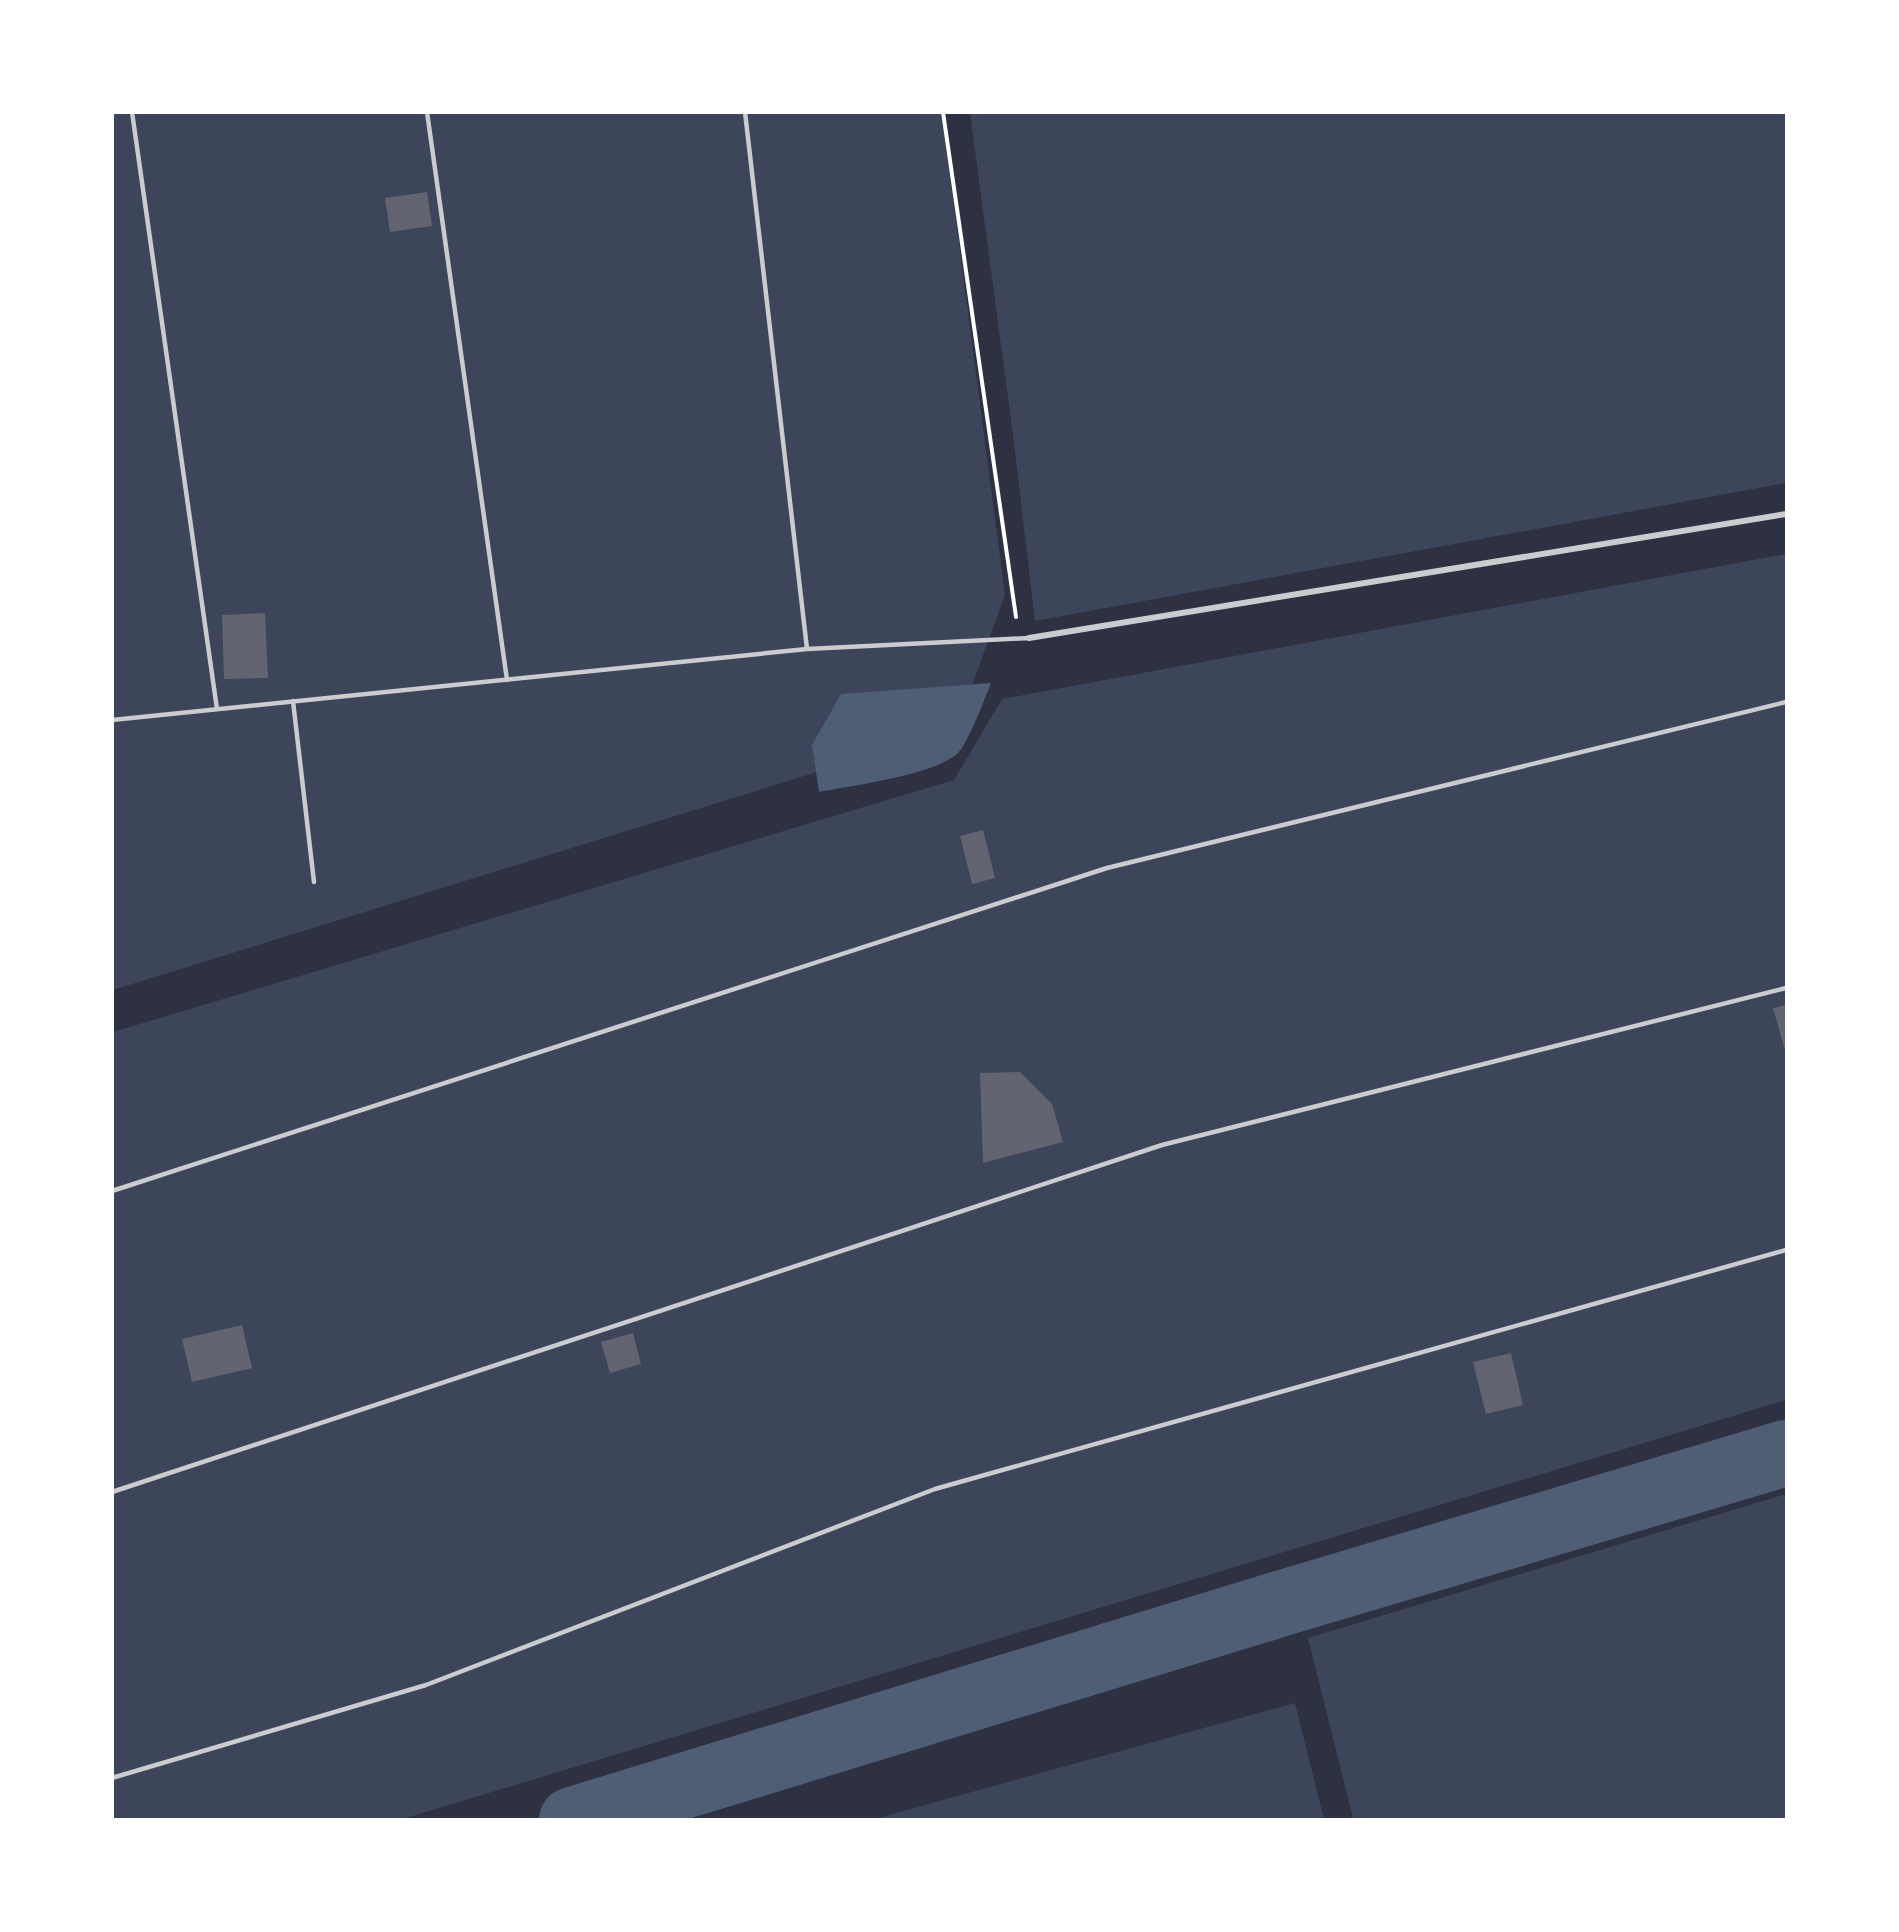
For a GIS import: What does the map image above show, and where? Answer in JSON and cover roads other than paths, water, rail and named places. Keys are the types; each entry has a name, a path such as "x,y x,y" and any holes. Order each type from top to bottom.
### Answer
{"street":[{"path":"1029,638 1786,514"}],"lane":[{"path":"132,112 217,709"},
{"path":"427,112 507,680"},
{"path":"745,112 807,649"},
{"path":"112,720 807,649 1029,638"},
{"path":"293,701 314,882"},
{"path":"112,1191 1107,868 1786,702"},
{"path":"112,1492 1162,1145 1786,988"},
{"path":"112,1778 426,1685 935,1489 1786,1250"}],"waterway":[{"path":"572,1820 1286,1602 1786,1453"}]}
